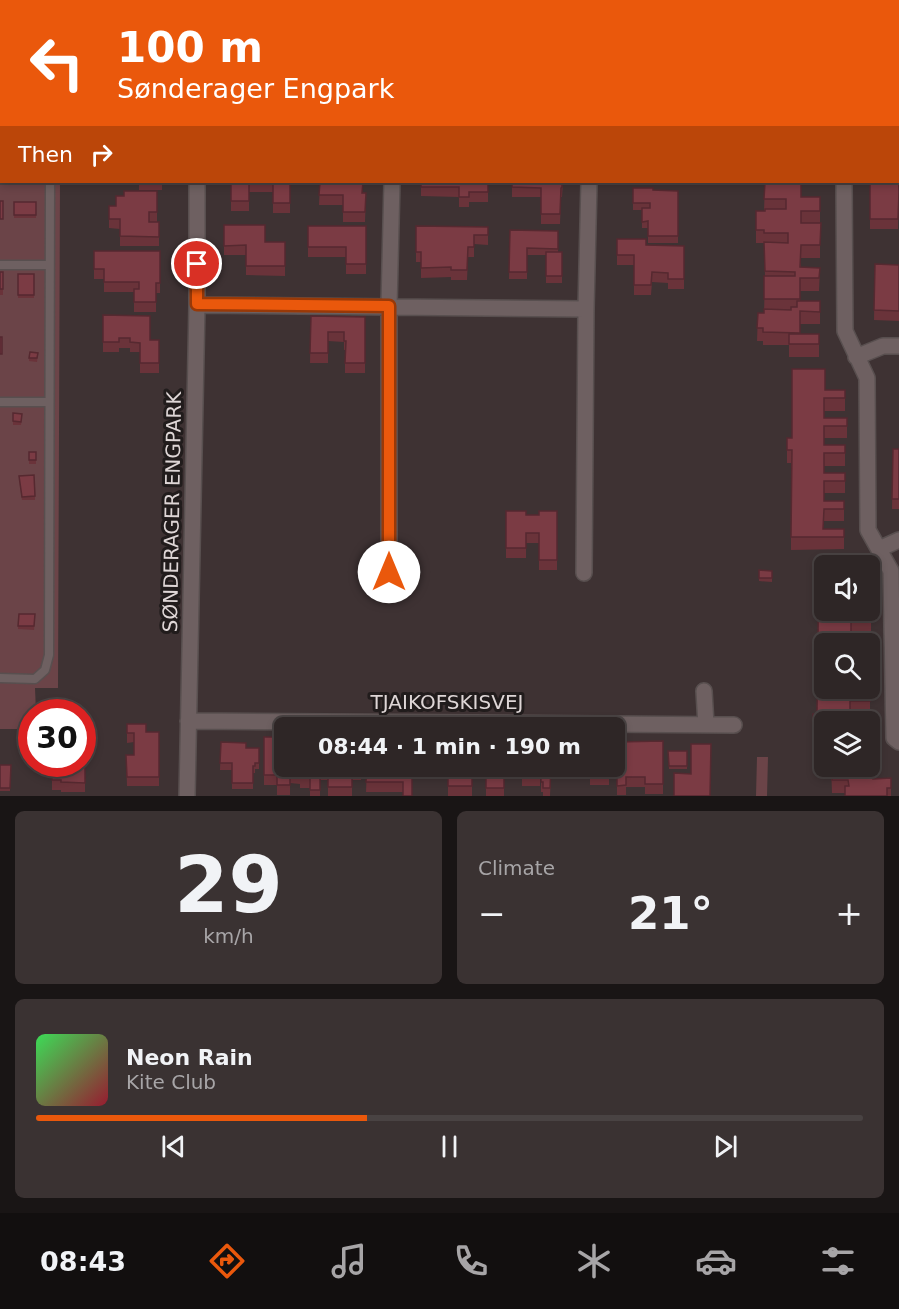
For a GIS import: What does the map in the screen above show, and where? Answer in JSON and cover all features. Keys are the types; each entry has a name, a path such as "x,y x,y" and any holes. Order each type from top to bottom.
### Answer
{"street":[{"name":"SØNDERAGER ENGPARK","path":"187,796 197,304 197,183"},
{"path":"389,572 389,306 392,183"},
{"path":"584,573 589,183"},
{"path":"844,183 845,331 867,378 868,530 891,571 897,734"},
{"path":"197,304 586,309"},
{"path":"856,357 883,346 899,346"},
{"path":"879,549 899,540"},
{"path":"704,691 706,725"},
{"name":"TJAIKOFSKISVEJ","path":"188,721 734,725"}],"lane":[{"path":"0,678 35,679 45,670 49,656 50,183"},
{"path":"0,264 49,265"},
{"path":"0,402 48,402"}],"shaded area":[{"path":"0,183 60,183 58,688 35,688 35,699 18,699 18,729 0,729"},
{"path":"757,757 768,757 767,796 756,796"}],"building":[{"path":"231,183 249,183 249,201 231,201"},
{"path":"273,183 290,183 290,203 273,203"},
{"path":"320,183 363,183 362,193 366,193 365,212 343,212 343,195 319,195"},
{"path":"421,183 488,183 488,192 469,192 469,197 459,197 459,187 421,187"},
{"path":"512,183 562,183 560,214 541,214 541,188 512,187"},
{"path":"765,183 801,183 801,197 820,197 820,211 801,211 801,223 821,223 820,245 801,245 800,267 820,268 819,278 800,278 800,299 764,299 764,276 795,276 795,272 765,271 764,242 788,243 788,233 764,233 764,230 756,230 756,211 786,209 786,199 764,199"},
{"path":"870,183 899,183 898,219 870,219"},
{"path":"633,188 678,191 678,236 648,236 648,221 642,222 642,208 650,208 650,203 633,203"},
{"path":"124,191 157,191 157,212 149,212 149,222 159,222 159,237 120,236 120,219 109,219 109,206 116,206 116,196 124,196"},
{"path":"0,201 3,201 3,219 0,219"},
{"path":"14,202 36,202 36,215 14,215"},
{"path":"224,225 265,225 265,242 285,242 285,266 246,266 246,245 224,246"},
{"path":"308,226 366,226 366,264 346,264 346,247 308,247"},
{"path":"416,226 488,227 488,235 474,235 474,247 468,247 467,270 451,270 451,267 421,268 421,252 416,252"},
{"path":"510,230 558,231 558,249 527,248 527,272 509,272"},
{"path":"617,239 646,239 646,245 684,246 684,279 668,279 668,273 652,272 651,285 634,285 634,255 617,255"},
{"path":"94,251 160,251 160,283 156,283 156,302 134,302 134,289 139,289 139,282 104,282 104,269 94,269"},
{"path":"546,252 562,252 562,276 546,276"},
{"path":"875,264 899,265 899,311 874,310"},
{"path":"0,272 3,272 3,289 0,289"},
{"path":"18,274 34,274 34,295 18,295"},
{"path":"797,301 820,301 820,312 800,311 800,333 763,332 763,328 757,328 758,313 764,313 764,309 791,310 791,307 797,307"},
{"path":"103,315 150,316 150,340 159,340 159,363 140,363 140,343 130,342 130,338 119,338 119,342 103,342"},
{"path":"311,316 365,317 365,363 345,363 344,332 328,332 328,353 310,353"},
{"path":"789,334 819,334 819,344 789,344"},
{"path":"0,337 2,337 2,354 0,354"},
{"path":"30,352 38,353 37,358 29,358"},
{"path":"792,369 825,369 825,390 845,390 845,398 824,398 824,418 847,418 847,426 824,426 824,445 845,445 845,453 824,453 824,473 845,473 845,481 824,481 824,501 844,501 844,509 824,509 823,529 844,529 844,537 791,537 792,450 787,450 787,438 792,438"},
{"path":"13,413 22,414 21,422 13,421"},
{"path":"893,449 899,449 899,499 892,499"},
{"path":"29,452 36,452 36,460 29,460"},
{"path":"34,475 35,496 22,497 19,476"},
{"path":"506,511 526,511 526,515 539,515 539,511 557,511 557,560 539,560 539,533 526,533 526,548 506,548"},
{"path":"759,570 772,571 772,578 759,578"},
{"path":"19,614 35,614 34,626 18,626"},
{"path":"818,621 851,621 851,633 818,633"},
{"path":"817,699 870,699 870,701 850,701 850,711 817,711"},
{"path":"127,724 146,724 146,732 159,732 159,777 127,777 126,755 134,755 134,733 127,733"},
{"path":"264,737 274,737 274,775 264,775"},
{"path":"663,741 663,784 645,784 645,777 626,777 626,785 617,786 617,777 625,777 625,742"},
{"path":"221,742 246,743 246,748 259,748 259,763 253,766 253,783 232,783 232,763 220,763"},
{"path":"691,744 711,744 710,796 674,796 674,773 691,774"},
{"path":"668,751 687,751 687,766 669,766"},
{"path":"0,765 11,765 10,788 0,788"},
{"path":"52,777 85,777 85,783 61,782 61,780 52,780"},
{"path":"277,777 290,777 290,785 277,785"},
{"path":"320,777 320,790 310,790 310,778 300,778"},
{"path":"328,777 352,777 352,787 328,787"},
{"path":"366,777 412,777 412,796 403,796 403,782 366,782"},
{"path":"448,777 472,777 472,786 448,786"},
{"path":"486,777 504,777 504,788 486,788"},
{"path":"541,777 550,777 550,788 543,788 543,782 541,782"},
{"path":"832,777 891,778 891,788 887,788 887,796 845,796 845,786 849,786 848,780 832,780"}],"route":[{"path":"197,264 197,304 389,306 389,572"}]}
